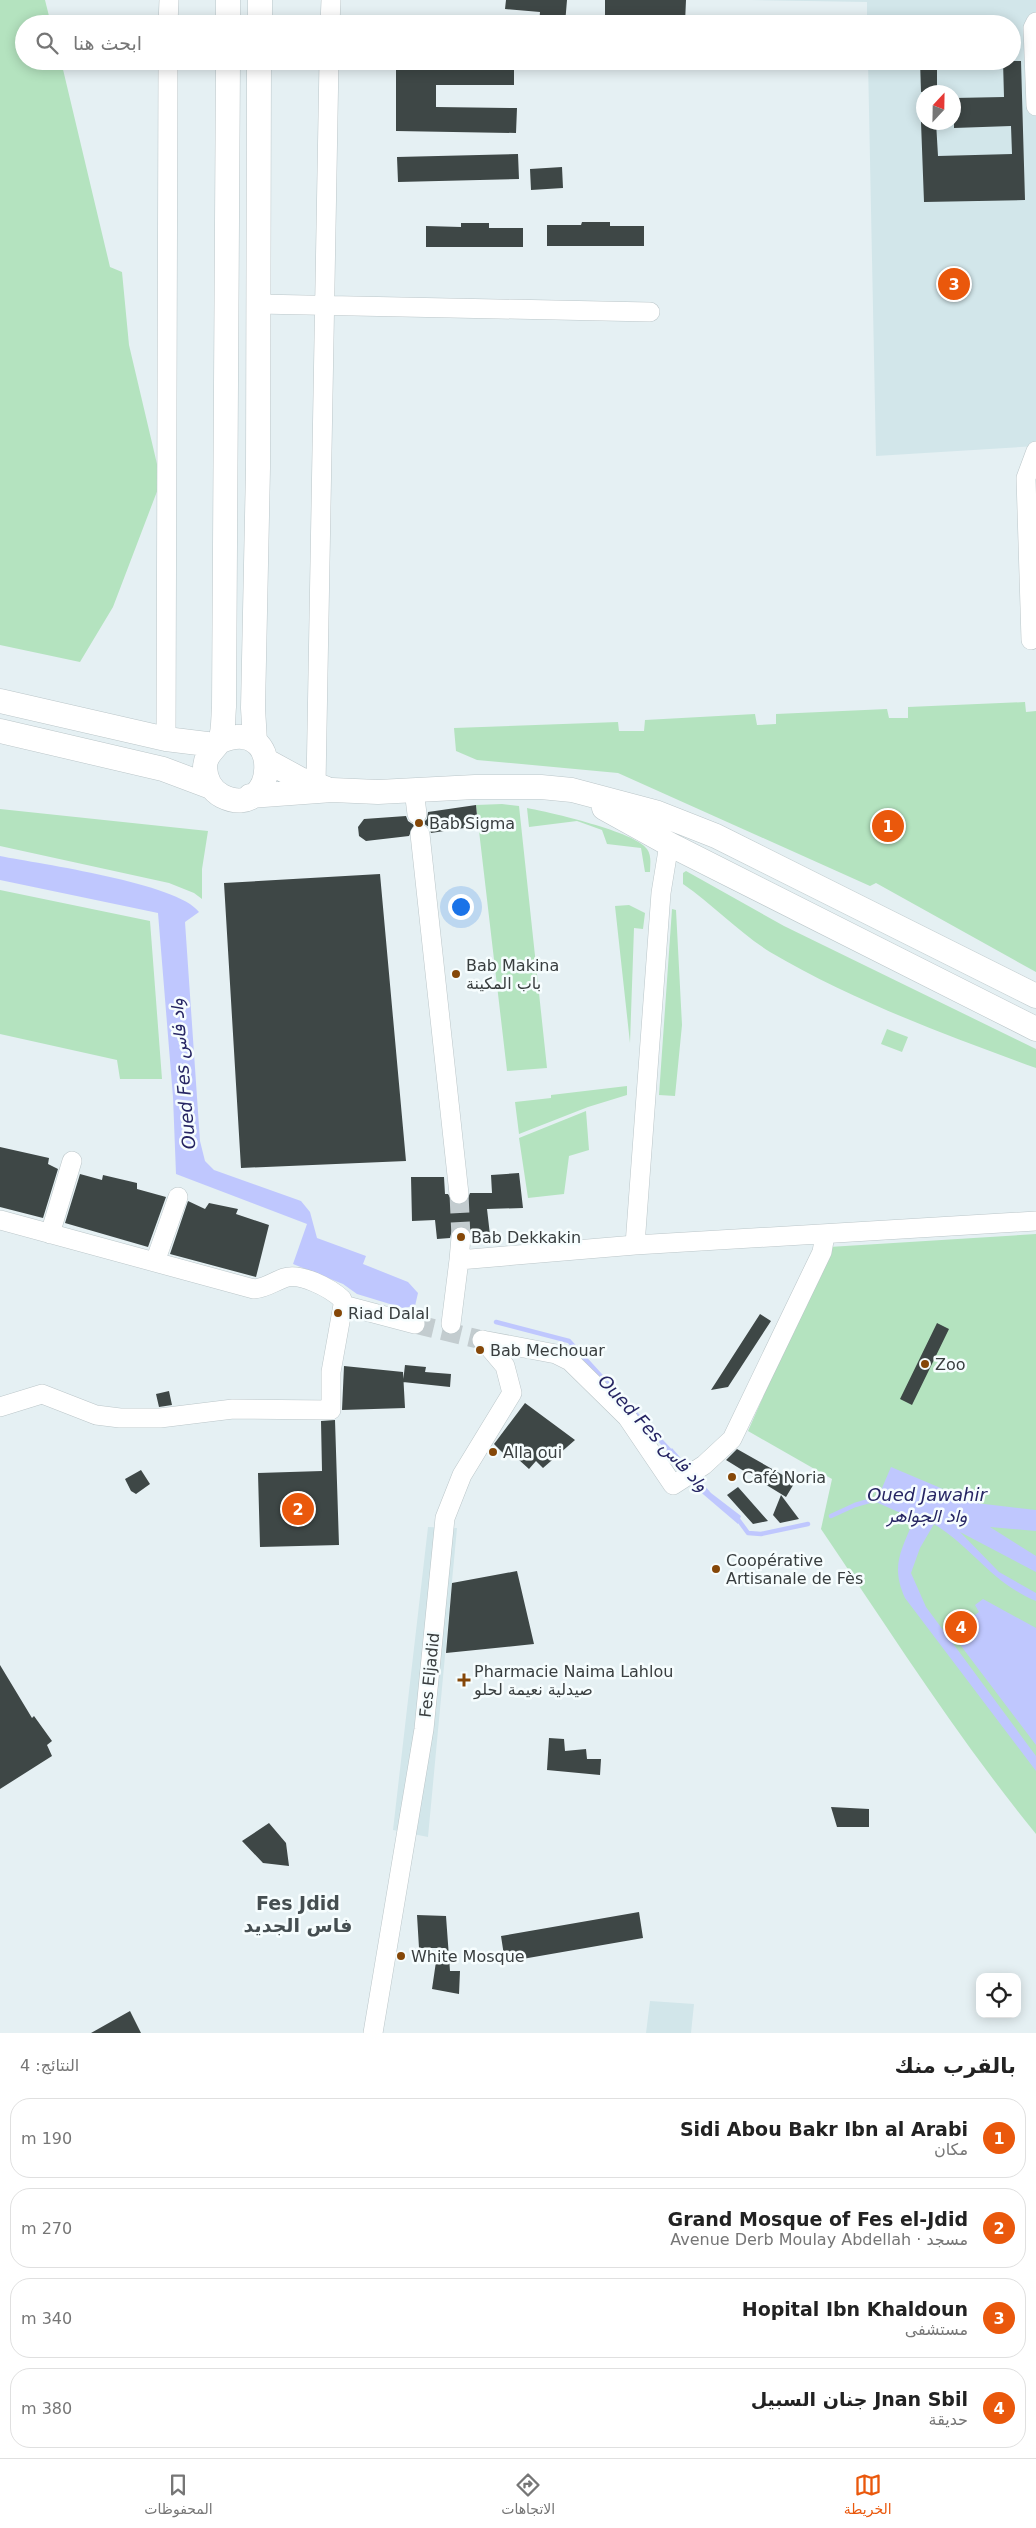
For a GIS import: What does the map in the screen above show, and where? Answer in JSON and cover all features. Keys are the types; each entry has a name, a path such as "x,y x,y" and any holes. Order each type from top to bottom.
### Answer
{"main road":[{"path":"228,0 228,15"},
{"path":"260,0 260,15"},
{"path":"228,70 224,707 217,743 208,754 205,765 206,777 211,787 217,793 233,799 324,788 414,790 475,787 541,787 572,790 655,812 716,836 1036,996"},
{"path":"250,796 259,790 265,782 268,771 261,752 253,708 258,468 259,70"},
{"path":"0,701 166,739 217,743 237,737 324,788"},
{"path":"0,731 163,769 211,787"},
{"path":"572,790 669,844 1036,1029"}],"street":[{"path":"168,15 169,0"},
{"path":"330,0 330,15"},
{"path":"1036,22 1033,28 1036,106"},
{"path":"166,739 168,70"},
{"path":"324,788 324,306 329,70"},
{"path":"258,304 650,312"},
{"path":"1031,640 1026,478 1036,451"},
{"path":"414,790 417,814"},
{"path":"420,834 459,1194"},
{"path":"636,1245 661,893 669,844"},
{"path":"50,1234 72,1161"},
{"path":"156,1262 178,1197"},
{"path":"0,1220 254,1289 263,1288 292,1276 324,1286 342,1298 343,1305 331,1372 331,1410 234,1409 160,1418 120,1418 96,1415 42,1394 0,1407"},
{"path":"459,1260 636,1245 1036,1221"},
{"name":"Fes Eljadid","path":"373,2033 424,1730 445,1518 462,1475 512,1393 505,1366 480,1339 556,1354 570,1361 627,1416 679,1481 704,1465 732,1438 822,1252 825,1235"},
{"path":"451,1324 460,1237"},
{"path":"343,1305 415,1324"}],"shaded area":[{"path":"751,0 1036,0 1036,446 876,456 868,70 1021,70 1021,15 867,15 867,2"},
{"path":"428,1527 457,1528 428,1837 393,1830"},
{"path":"650,2001 694,2004 691,2033 646,2033"}],"green space":[{"path":"0,0 45,0 49,15 15,15 15,70 63,70 110,267 122,272 129,345 161,481 113,607 80,662 0,645"},
{"path":"1025,702 1026,712 1036,711 1036,972 876,883 870,886 618,773 477,760 456,751 454,728 618,722 619,731 644,731 645,720 755,714 757,725 776,724 776,714 887,709 889,718 908,718 908,707"},
{"path":"502,804 519,806 547,1068 507,1071 476,805"},
{"path":"527,808 591,824 627,836 647,849 650,855 650,872 645,872 641,848 607,844 602,830 577,821 529,827"},
{"path":"0,809 208,831 202,869 202,899 194,893 169,883 0,846"},
{"path":"686,871 784,926 1036,1049 1036,1068 934,1030 867,1002 770,952 748,937 683,884 683,873"},
{"path":"0,890 150,921 162,1079 120,1079 117,1060 0,1034"},
{"path":"629,905 645,913 643,929 634,928 630,1043 615,906"},
{"path":"672,909 676,910 682,1025 675,1096 659,1095"},
{"path":"887,1029 908,1037 902,1052 881,1044"},
{"path":"627,1086 627,1095 588,1107 519,1134 515,1102 551,1098 551,1095"},
{"path":"586,1111 589,1150 569,1156 564,1194 528,1198 519,1138"},
{"path":"1036,1234 1036,1834 952,1722 821,1529 832,1479 748,1431 829,1247"}],"water":[{"path":"0,856 107,876 137,884 165,892 186,902 199,912 185,922 200,1141 205,1161 214,1170 301,1201 310,1212 317,1238 366,1256 363,1264 408,1282 418,1293 415,1306 403,1308 357,1294 343,1284 293,1264 307,1224 176,1174 173,1097 158,913 0,880"},
{"path":"672,1448 711,1493 741,1516 738,1524 697,1489 668,1453"},
{"path":"891,1467 976,1503 1036,1510 1036,1531 990,1527 1036,1556 1036,1572 960,1532 999,1572 1036,1593 1036,1601 1007,1585 948,1533 934,1524 920,1548 911,1573 926,1607 1036,1756 1036,1771 905,1598 898,1576 899,1558 914,1519 876,1502"},
{"path":"983,1599 1036,1628 1036,1745 946,1626 958,1617 964,1623 979,1612 975,1605"}],"building":[{"path":"506,0 567,0 566,15 540,15 540,12 505,9"},
{"path":"605,0 686,0 685,15 605,15"},
{"path":"1021,61 1025,200 924,202 921,130 936,130 938,156 1012,154 1011,126 961,128 961,98 1004,97 1003,70 1021,70"},
{"path":"396,70 514,70 514,85 436,85 436,107 517,108 516,133 396,131"},
{"path":"920,70 937,70 937,85 921,85"},
{"path":"518,154 519,179 398,182 397,157"},
{"path":"562,167 563,188 531,190 530,169"},
{"path":"582,222 610,222 610,226 644,226 644,246 547,246 547,225 581,225"},
{"path":"461,223 489,223 489,228 523,228 523,247 426,247 426,226 461,227"},
{"path":"476,805 478,826 431,833 429,827 423,823 427,819 428,812"},
{"path":"406,816 408,821 414,825 409,836 366,841 359,836 358,827 364,819"},
{"path":"879,816 898,817 898,836 879,836"},
{"path":"380,874 406,1161 241,1168 224,883"},
{"path":"0,1147 49,1158 48,1164 58,1169 43,1218 0,1207"},
{"path":"519,1173 523,1208 487,1209 490,1235 472,1236 468,1228 461,1226 452,1230 450,1238 437,1239 435,1220 412,1221 411,1177 444,1177 445,1194 448,1194 454,1204 460,1205 466,1203 470,1193 492,1193 491,1175"},
{"path":"80,1174 102,1180 103,1175 137,1183 137,1189 166,1197 148,1247 65,1223"},
{"path":"188,1201 205,1209 209,1203 238,1209 236,1214 269,1225 256,1277 170,1254"},
{"path":"760,1314 771,1321 728,1387 711,1390"},
{"name":"Zoo","path":"937,1323 949,1329 912,1405 900,1399"},
{"path":"405,1365 426,1367 425,1372 451,1374 450,1387 403,1382"},
{"path":"344,1366 403,1372 405,1408 342,1410"},
{"path":"169,1391 172,1405 159,1407 156,1394"},
{"path":"525,1403 575,1440 543,1468 536,1461 529,1469 507,1449 503,1453 494,1444"},
{"path":"335,1420 339,1545 260,1547 258,1473 322,1471 321,1421"},
{"path":"737,1449 795,1482 786,1497 726,1460"},
{"path":"141,1470 150,1484 136,1494 131,1491 125,1479"},
{"path":"738,1487 768,1521 753,1524 727,1495"},
{"path":"781,1495 799,1519 780,1523 773,1515"},
{"path":"517,1571 534,1644 446,1653 452,1583"},
{"path":"0,1665 32,1718 34,1716 52,1741 47,1745 52,1756 0,1789"},
{"path":"549,1738 564,1739 565,1751 586,1749 587,1759 601,1759 600,1775 547,1770"},
{"path":"831,1807 869,1809 869,1827 837,1827"},
{"path":"269,1823 286,1843 289,1866 263,1863 242,1841"},
{"path":"639,1912 643,1938 505,1962 501,1936"},
{"path":"417,1915 446,1916 450,1971 460,1971 459,1994 432,1989 438,1948 419,1948"},
{"path":"130,2011 141,2033 91,2033"}],"waterway":[{"name":"Oued Fes واد فاس","path":"496,1322 569,1341 627,1405"},
{"name":"Oued Fes واد فاس","path":"634,1412 673,1454"},
{"name":"Oued Jawahir واد الجواهر","path":"831,1516 855,1505 883,1497"},
{"name":"Oued Fes واد فاس","path":"737,1518 748,1533 761,1534 808,1524"}],"tunnel":[{"path":"459,1194 461,1237"},
{"path":"415,1324 478,1339"}],"place":[{"name":"Hopital Ibn Khaldoun","path":"954,284"},
{"name":"Bab Sigma","path":"419,823"},
{"name":"Sidi Abou Bakr Ibn al Arabi","path":"888,826"},
{"name":"Bab Makina باب المكينة","path":"456,974"},
{"name":"Bab Dekkakin","path":"461,1237"},
{"name":"Riad Dalal","path":"338,1313"},
{"name":"Bab Mechouar","path":"480,1350"},
{"name":"Zoo","path":"925,1364"},
{"name":"Alla oui","path":"493,1452"},
{"name":"Café Noria","path":"732,1477"},
{"name":"Grand Mosque of Fes el-Jdid","path":"298,1509"},
{"name":"Coopérative Artisanale de Fès","path":"716,1569"},
{"name":"Jnan Sbil جنان السبيل","path":"961,1627"},
{"name":"Pharmacie Naima Lahlou صيدلية نعيمة لحلو","path":"464,1680"},
{"name":"White Mosque","path":"401,1956"}],"district":[{"name":"Fes Jdid فاس الجديد","path":"298,1914"}]}
